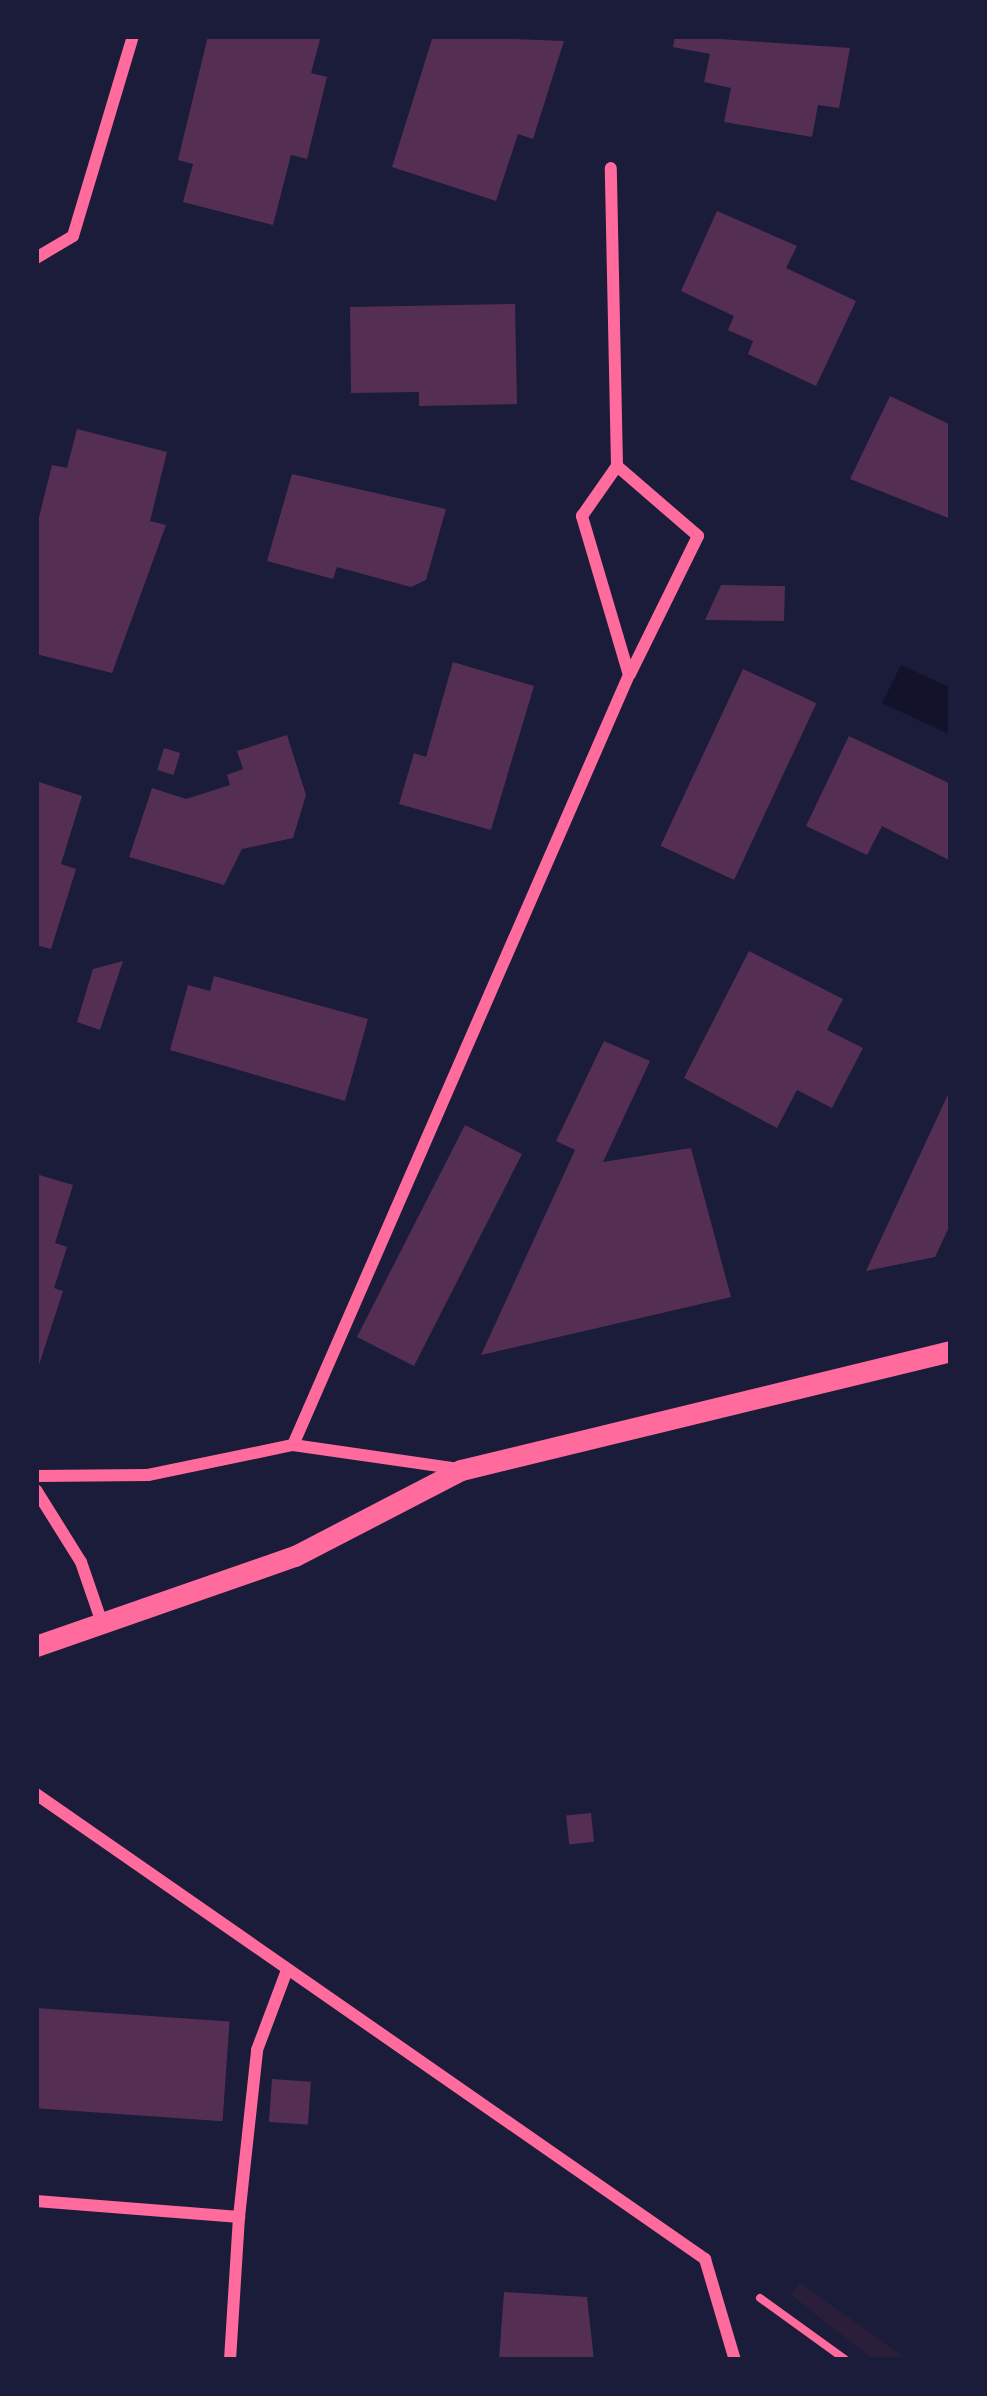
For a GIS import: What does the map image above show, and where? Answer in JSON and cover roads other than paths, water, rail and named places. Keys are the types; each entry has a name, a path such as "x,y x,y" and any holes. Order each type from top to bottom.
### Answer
{"street":[{"path":"36,259 74,236 133,36"},
{"path":"611,167 617,466 582,516 629,675"},
{"path":"293,1445 629,675 698,536 617,466"},
{"path":"36,1646 296,1556 461,1470 951,1351"},
{"path":"36,1476 148,1475 293,1445 461,1470"},
{"path":"36,1490 81,1562 101,1623"},
{"path":"36,1794 705,2259 735,2360"},
{"path":"230,2360 257,2050 287,1970"},
{"path":"36,2201 239,2217"}]}
